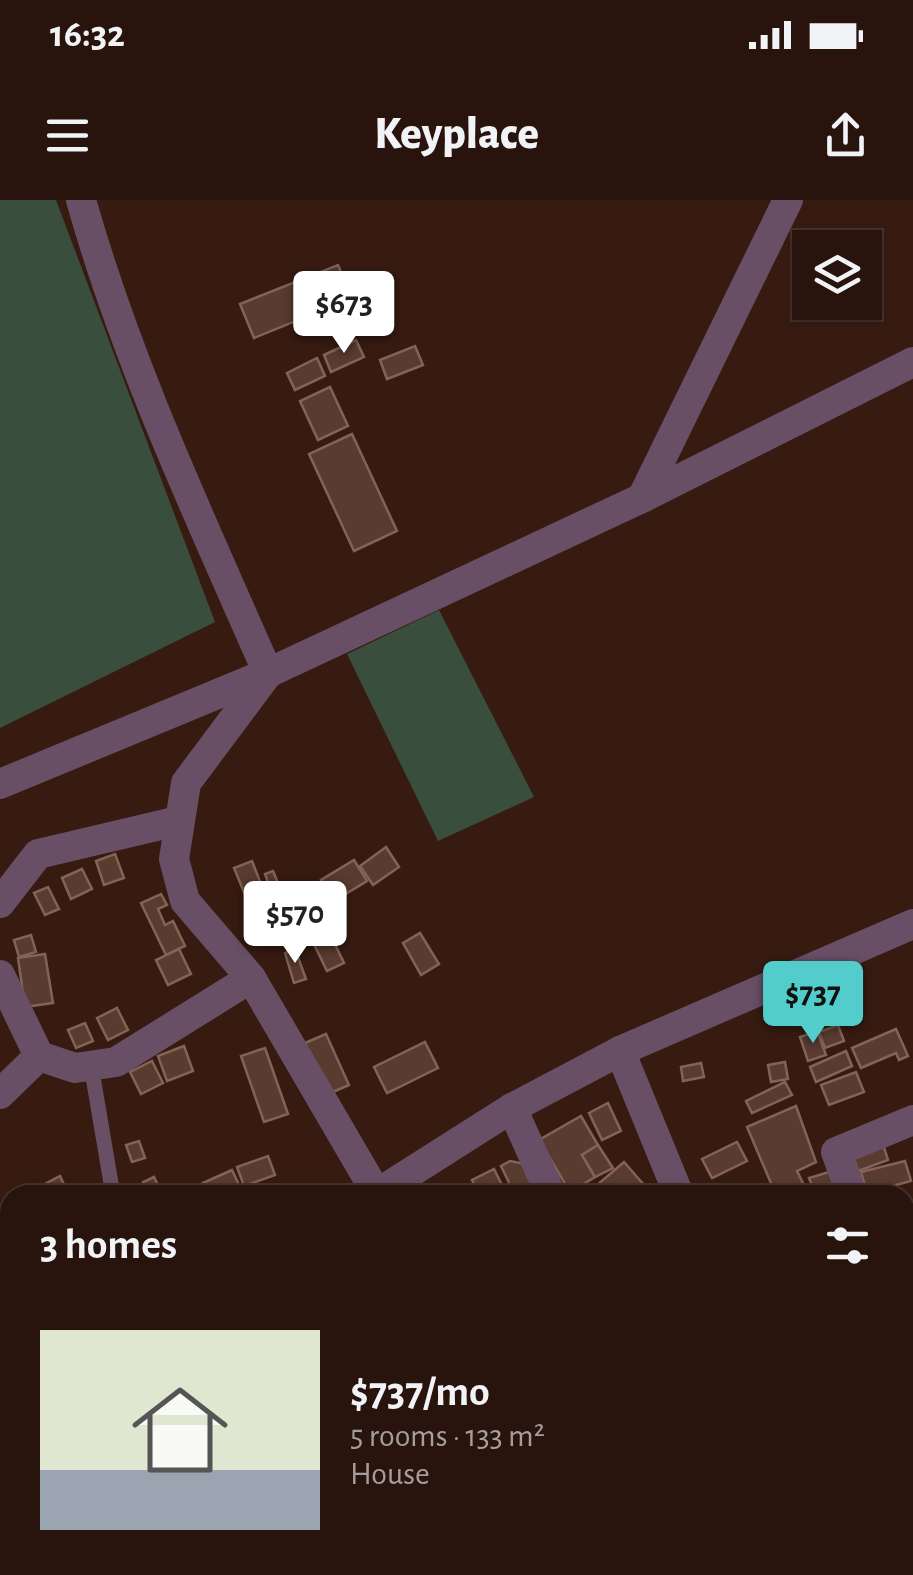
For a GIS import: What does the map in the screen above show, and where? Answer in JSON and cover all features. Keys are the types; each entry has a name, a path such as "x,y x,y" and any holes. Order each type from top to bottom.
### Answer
{"street":[{"path":"80,200 97,260 180,473 268,672"},
{"path":"642,498 788,200"},
{"path":"0,784 268,672 642,498 913,362"},
{"path":"268,672 186,783 174,860 185,900 251,978 370,1185"},
{"path":"0,903 38,854 178,821"},
{"path":"410,1185 512,1108 620,1051 913,924"},
{"path":"0,975 39,1056 75,1068 116,1062 251,978"},
{"path":"620,1051 675,1185"},
{"path":"0,1094 39,1056"},
{"path":"512,1108 547,1185"},
{"path":"848,1185 836,1152 913,1120"}],"lane":[{"path":"92,1066 111,1185"}],"green space":[{"path":"0,200 56,200 215,622 0,728"},
{"path":"439,610 534,797 438,841 347,654"}],"building":[{"path":"338,265 352,298 254,338 240,304"},
{"path":"356,340 364,357 331,372 324,355"},
{"path":"415,346 423,365 387,379 380,360"},
{"path":"317,358 325,376 295,390 287,373"},
{"path":"330,387 348,426 318,440 300,401"},
{"path":"352,434 397,531 354,551 309,454"},
{"path":"386,847 399,867 373,885 360,866"},
{"path":"115,854 124,878 104,885 96,861"},
{"path":"354,860 367,881 334,901 321,880"},
{"path":"252,861 268,902 251,909 234,868"},
{"path":"82,869 92,889 71,899 62,878"},
{"path":"273,871 281,890 272,894 265,874"},
{"path":"48,887 59,909 45,915 34,893"},
{"path":"161,894 167,905 158,909 165,925 173,921 185,946 166,955 141,903"},
{"path":"328,930 344,963 327,971 311,938"},
{"path":"420,933 439,964 421,975 403,943"},
{"path":"31,935 36,952 19,957 14,940"},
{"path":"179,949 191,974 168,985 156,960"},
{"path":"295,949 306,979 294,983 285,953"},
{"path":"45,954 53,1003 25,1007 18,958"},
{"path":"117,1008 128,1030 108,1040 97,1018"},
{"path":"85,1023 93,1041 76,1048 68,1030"},
{"path":"838,1025 844,1041 825,1048 819,1032"},
{"path":"896,1029 908,1056 899,1060 896,1053 861,1068 852,1048"},
{"path":"817,1031 826,1055 808,1061 800,1037"},
{"path":"326,1034 349,1085 328,1094 305,1043"},
{"path":"425,1042 438,1068 387,1093 374,1067"},
{"path":"184,1046 193,1071 167,1081 158,1056"},
{"path":"265,1048 288,1114 264,1122 241,1056"},
{"path":"846,1051 852,1066 816,1082 810,1067"},
{"path":"152,1061 163,1083 141,1094 130,1072"},
{"path":"785,1062 788,1079 771,1082 768,1065"},
{"path":"701,1063 704,1077 683,1081 681,1067"},
{"path":"856,1072 864,1092 829,1105 821,1085"},
{"path":"785,1082 792,1095 752,1113 746,1101"},
{"path":"608,1103 621,1131 602,1140 589,1113"},
{"path":"796,1106 816,1162 797,1171 803,1183 772,1185 747,1127"},
{"path":"581,1116 598,1145 582,1155 595,1177 582,1185 566,1185 539,1140"},
{"path":"139,1141 145,1158 132,1162 126,1145"},
{"path":"737,1142 747,1161 712,1178 702,1159"},
{"path":"883,1144 888,1160 858,1171 853,1155"},
{"path":"598,1145 613,1168 595,1177 582,1155"},
{"path":"268,1156 275,1175 244,1185 237,1167"},
{"path":"510,1161 525,1164 533,1185 510,1185 501,1166"},
{"path":"905,1161 911,1181 865,1185 861,1172"},
{"path":"624,1162 644,1185 597,1185"},
{"path":"494,1169 502,1185 475,1185 472,1180"},
{"path":"232,1170 239,1185 204,1185"},
{"path":"829,1172 834,1185 812,1185 809,1178"},
{"path":"60,1176 64,1185 43,1185"},
{"path":"154,1177 158,1185 144,1185 143,1182"}]}
